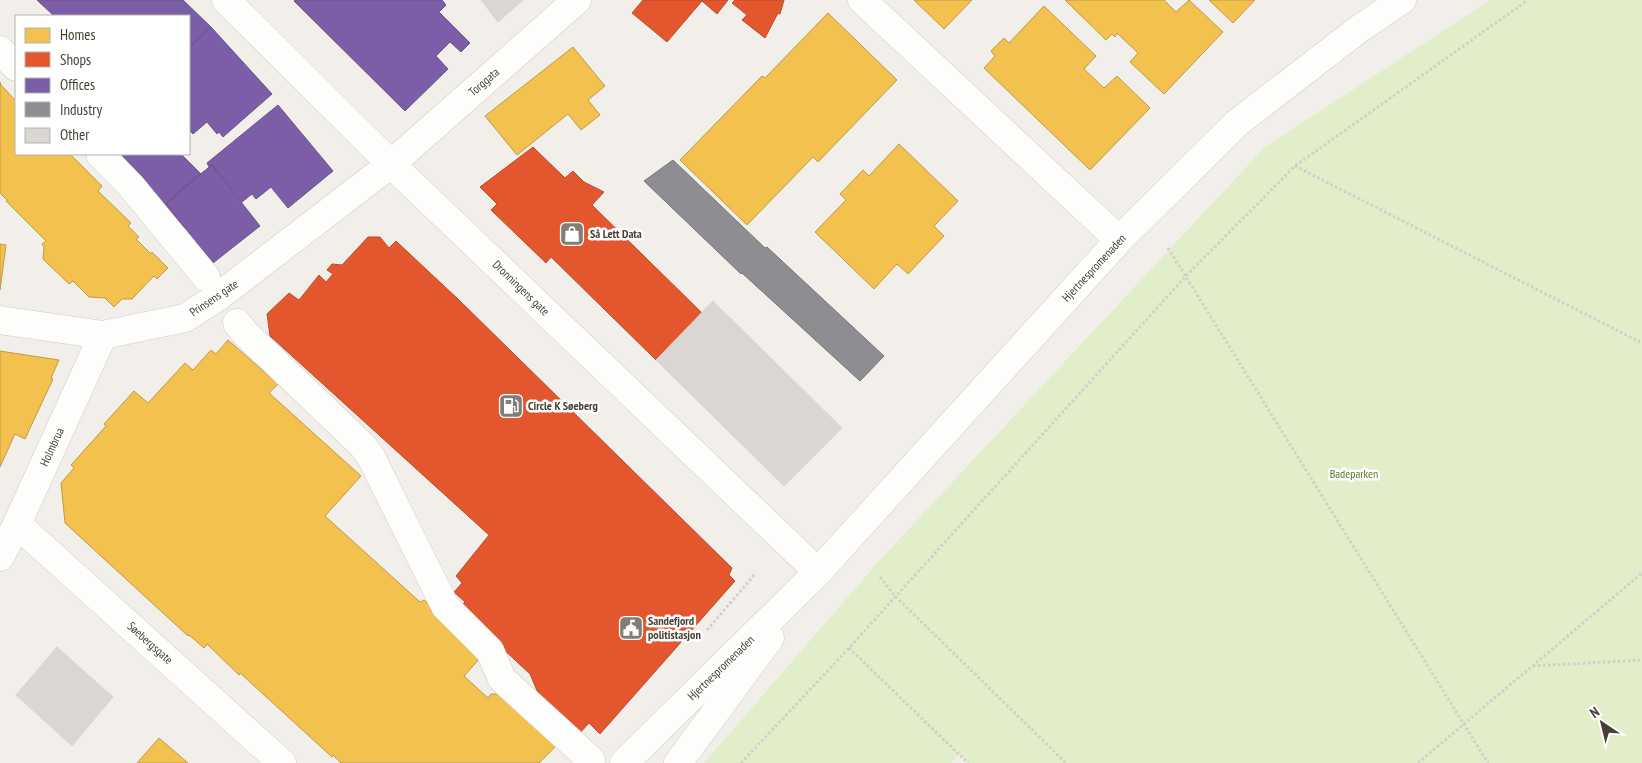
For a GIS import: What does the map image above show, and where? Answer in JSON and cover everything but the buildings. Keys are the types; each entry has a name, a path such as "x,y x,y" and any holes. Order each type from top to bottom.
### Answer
{"street":[{"name":"Dronningens gate","path":"226,0 391,164 818,572"},
{"name":"Torggata","path":"391,164 577,0"},
{"path":"862,0 1119,240"},
{"name":"Hjertnespromenaden","path":"624,763 818,572 1119,240 1238,123 1359,29 1402,0"},
{"path":"0,50 15,66"},
{"path":"101,155 131,186 206,277"},
{"name":"Prinsens gate","path":"0,320 104,335 185,318 219,296 391,164"},
{"path":"237,323 245,333 363,446 371,457 445,606 490,651 502,678 591,760"},
{"name":"Holmbrua","path":"0,557 104,335"},
{"name":"Søebergsgate","path":"17,524 282,763"},
{"name":"Hjertnespromenaden","path":"678,763 818,572"}],"path":[{"path":"741,763 849,648 1186,276 1295,166 1528,0"},
{"path":"1295,166 1642,343"},
{"path":"1168,248 1488,763"},
{"path":"1418,763 1642,573"},
{"path":"880,577 895,596 1066,763"},
{"path":"849,648 968,763"},
{"path":"1532,666 1642,660"}],"green space":[{"name":"Badeparken","path":"1490,0 1642,0 1642,763 968,763 959,755 951,763 704,763 879,561 1264,148"}],"place":[{"name":"Så Lett Data","path":"572,234"},
{"name":"Circle K Søeberg","path":"511,406"},
{"name":"Sandefjord politistasjon","path":"631,628"}]}
